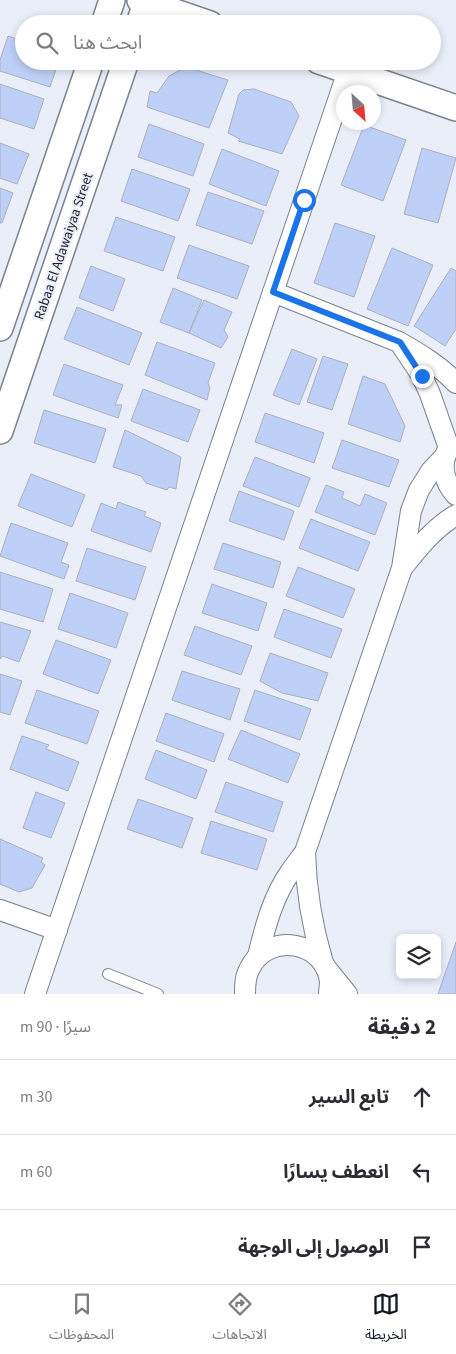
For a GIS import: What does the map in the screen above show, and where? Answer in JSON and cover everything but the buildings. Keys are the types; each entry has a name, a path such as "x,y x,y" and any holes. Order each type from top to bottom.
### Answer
{"street":[{"path":"107,15 112,0"},
{"path":"143,6 176,15"},
{"path":"0,328 88,70"},
{"name":"Rabaa El Adawaiyaa Street","path":"0,432 123,70"},
{"path":"345,70 456,108"},
{"path":"35,994 348,71"},
{"path":"273,292 400,342 435,364 456,383"},
{"path":"400,342 422,376 450,447 444,466 445,477 456,495"},
{"path":"245,994 245,980 250,967 258,956 268,920 279,892 290,872 305,852 402,568 411,511 416,497 431,471 450,447"},
{"path":"402,568 434,530 456,515"},
{"path":"305,852 308,898 316,942 330,982 329,994"},
{"path":"0,910 57,930"},
{"path":"258,956 271,948 285,945 299,946 312,952 347,994"}],"lane":[{"path":"108,974 158,994"}],"route":[{"path":"304,200 273,292 400,342 422,376"}]}
